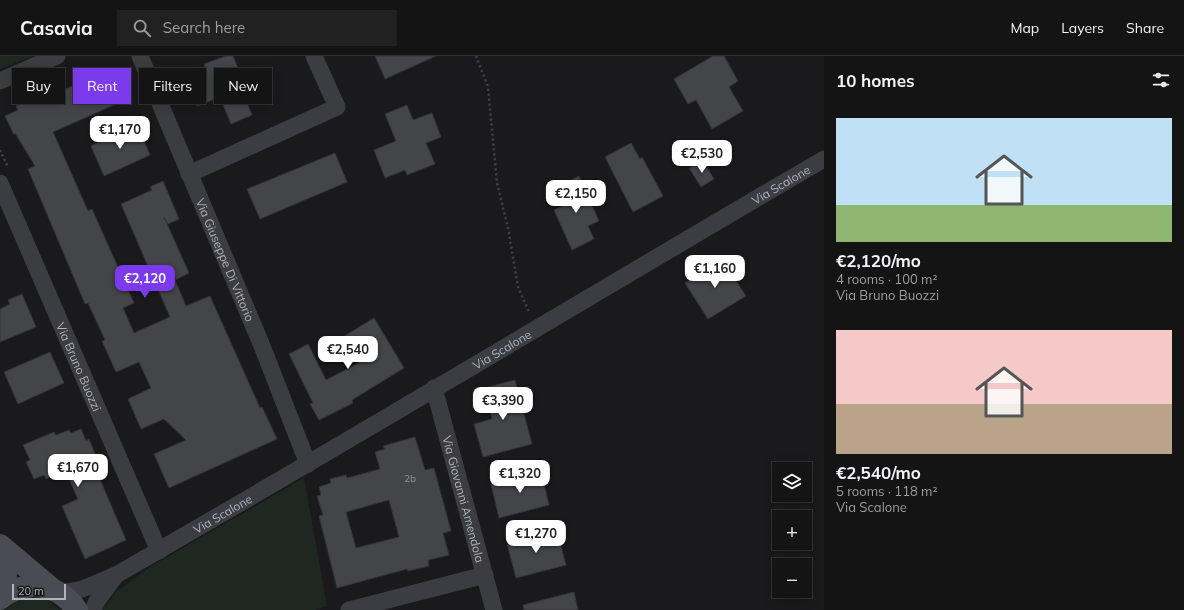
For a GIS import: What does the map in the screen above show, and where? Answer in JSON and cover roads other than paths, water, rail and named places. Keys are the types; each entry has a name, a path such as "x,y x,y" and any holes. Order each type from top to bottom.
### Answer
{"street":[{"path":"0,81 57,56"},
{"name":"Via Giuseppe Di Vittorio","path":"140,56 262,346 308,464"},
{"path":"190,174 337,107 314,56"},
{"name":"Via Scalone","path":"54,589 65,592 83,589 116,575 159,551 824,159"},
{"name":"Via Bruno Buozzi","path":"0,183 159,551"},
{"name":"Via Giovanni Amendola","path":"434,388 494,610"},
{"path":"0,546 71,601 77,610"},
{"path":"0,546 6,574 0,598"},
{"name":"Via Scalone","path":"93,610 97,601 116,575"},
{"path":"349,610 485,576"},
{"path":"0,598 11,590 24,586 38,585 54,589"}]}
